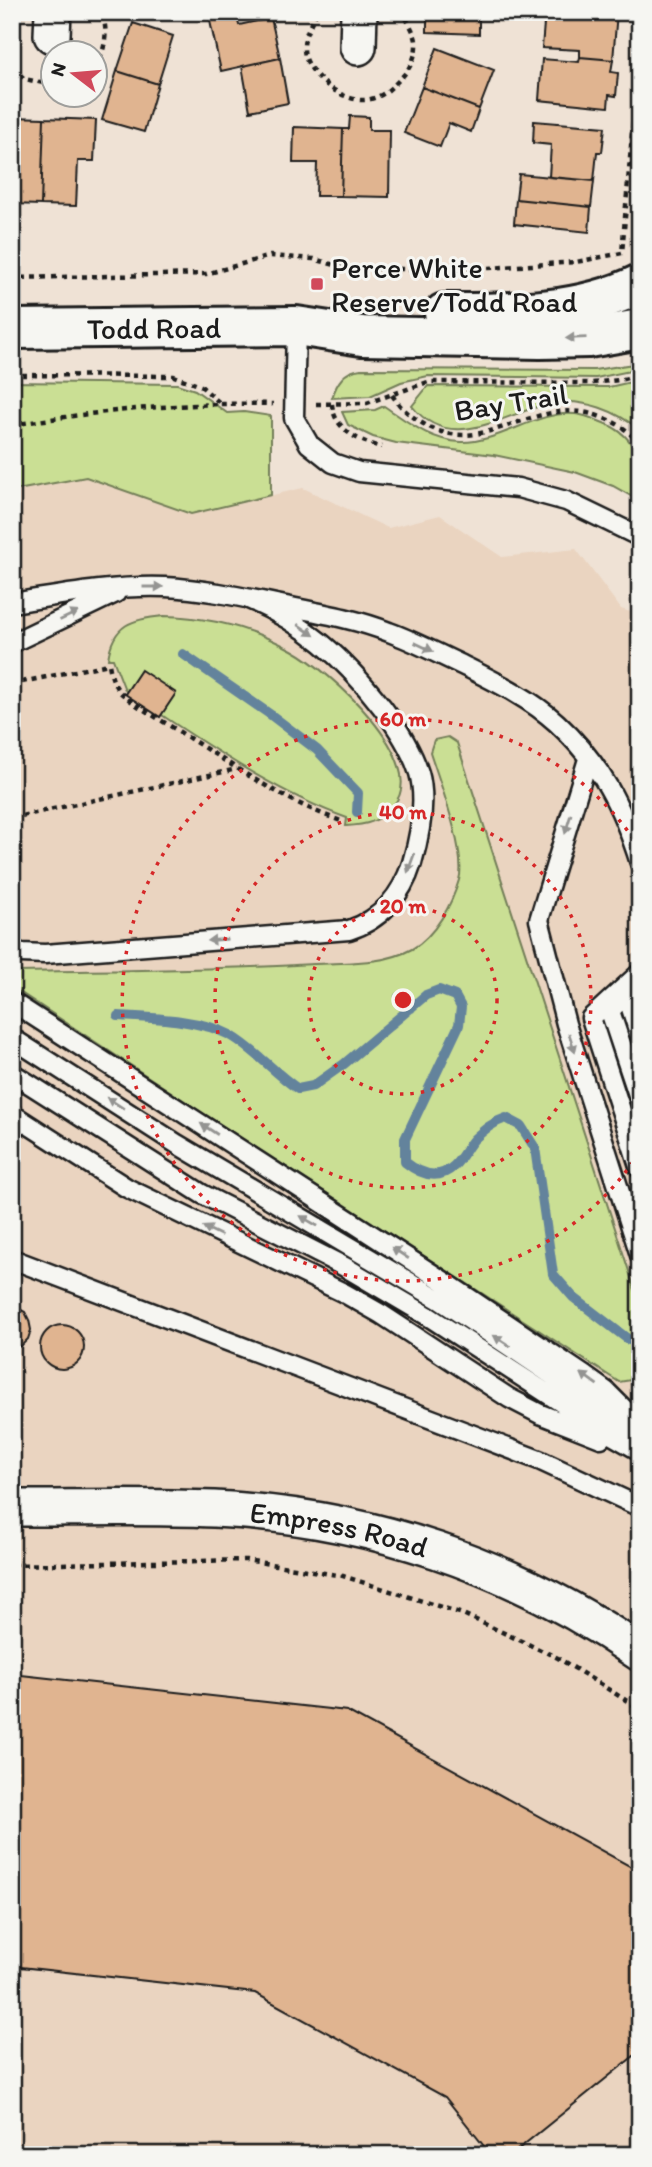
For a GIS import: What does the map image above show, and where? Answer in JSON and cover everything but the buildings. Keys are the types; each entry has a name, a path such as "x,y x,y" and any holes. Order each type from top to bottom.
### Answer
{"street":[{"path":"358,47 359,12"},
{"name":"Todd Road","path":"296,327 361,315 528,311 572,307 608,298 640,284"},
{"name":"Todd Road","path":"12,329 296,327 362,336 540,339 588,338 640,329"},
{"name":"Empress Road","path":"12,1508 213,1509 331,1522 459,1557 565,1606 640,1653"}],"lane":[{"path":"296,327 295,418 309,444 333,463 359,472 518,488 581,507 640,537"},
{"path":"12,603 126,588 166,587 246,598 343,618 388,631 503,687 557,723 605,779 619,804 640,863"},
{"path":"12,643 126,588"},
{"path":"12,950 44,954 349,930 380,915 398,892 416,850 422,806 419,773 404,739 368,689 340,657 290,620 246,598"},
{"path":"588,759 539,920 566,1024 640,1255"},
{"path":"640,973 591,1017 640,1169"},
{"path":"640,979 610,1011 640,1101"},
{"path":"640,990 629,1005 640,1037"},
{"path":"12,1002 586,1376 606,1391 640,1425"},
{"path":"12,1038 177,1143 440,1300 640,1435"},
{"path":"12,1073 202,1194 345,1267 416,1308 640,1453"},
{"path":"12,1114 127,1188 219,1234 304,1272 381,1314 525,1407 640,1453"},
{"path":"12,1259 539,1460 640,1507"}],"path":[{"path":"101,12 105,38"},
{"path":"12,278 206,274 270,256 314,259 345,268 460,270 576,261 622,253 640,40"},
{"path":"12,68 25,79 38,82"},
{"path":"12,375 174,376 201,386 220,404 95,412 12,425"},
{"name":"Bay Trail","path":"640,375 592,383 428,382 393,395 404,411 435,431 447,435 486,433 540,414 565,410 596,415 618,424 626,428 640,445"},
{"path":"12,684 109,664 112,681 120,692 239,769 311,811 341,821"},
{"path":"12,818 239,769"},
{"path":"12,1565 246,1560 344,1576 463,1614 558,1658 640,1709"}],"shaded area":[{"path":"86,477 191,514 303,488 388,528 440,515 502,557 576,549 621,609 640,615 640,2155 12,2155 12,491"}],"green space":[{"path":"640,363 640,369 596,378 428,376 401,382 370,396 332,398 342,378 361,369 594,370"},
{"path":"640,380 640,430 600,407 577,402 535,407 498,421 462,429 444,428 428,421 412,406 428,386 609,387"},
{"path":"12,382 177,384 195,390 227,413 244,412 271,416 271,495 191,514 86,477 12,491"},
{"path":"384,406 430,434 461,442 490,437 547,417 561,414 583,415 618,430 633,446 639,466 640,501 613,486 575,472 494,455 396,443 373,437 348,425 342,412 375,410"},
{"path":"164,616 214,621 246,630 292,650 329,677 371,719 388,743 399,766 401,787 393,806 372,822 346,826 347,818 318,807 263,779 131,695 125,690 113,659 108,659 114,638 119,631 134,622"},
{"path":"448,737 457,743 640,1305 640,1373 631,1380 619,1382 12,987 17,972 351,963 389,958 412,949 428,936 442,919 459,880 456,835 430,752 434,740"}],"waterway":[{"path":"183,654 317,750 358,793 357,812"},
{"path":"118,1016 175,1020 218,1030 248,1047 298,1089 313,1086 344,1064 426,995 439,990 455,996 461,1007 459,1025 405,1139 405,1162 429,1174 442,1173 454,1166 474,1139 493,1124 506,1118 521,1126 535,1148 553,1274 573,1297 629,1340"},
{"path":"399,997 411,1008"}],"place":[{"name":"Perce White Reserve/Todd Road","path":"317,284"}]}
